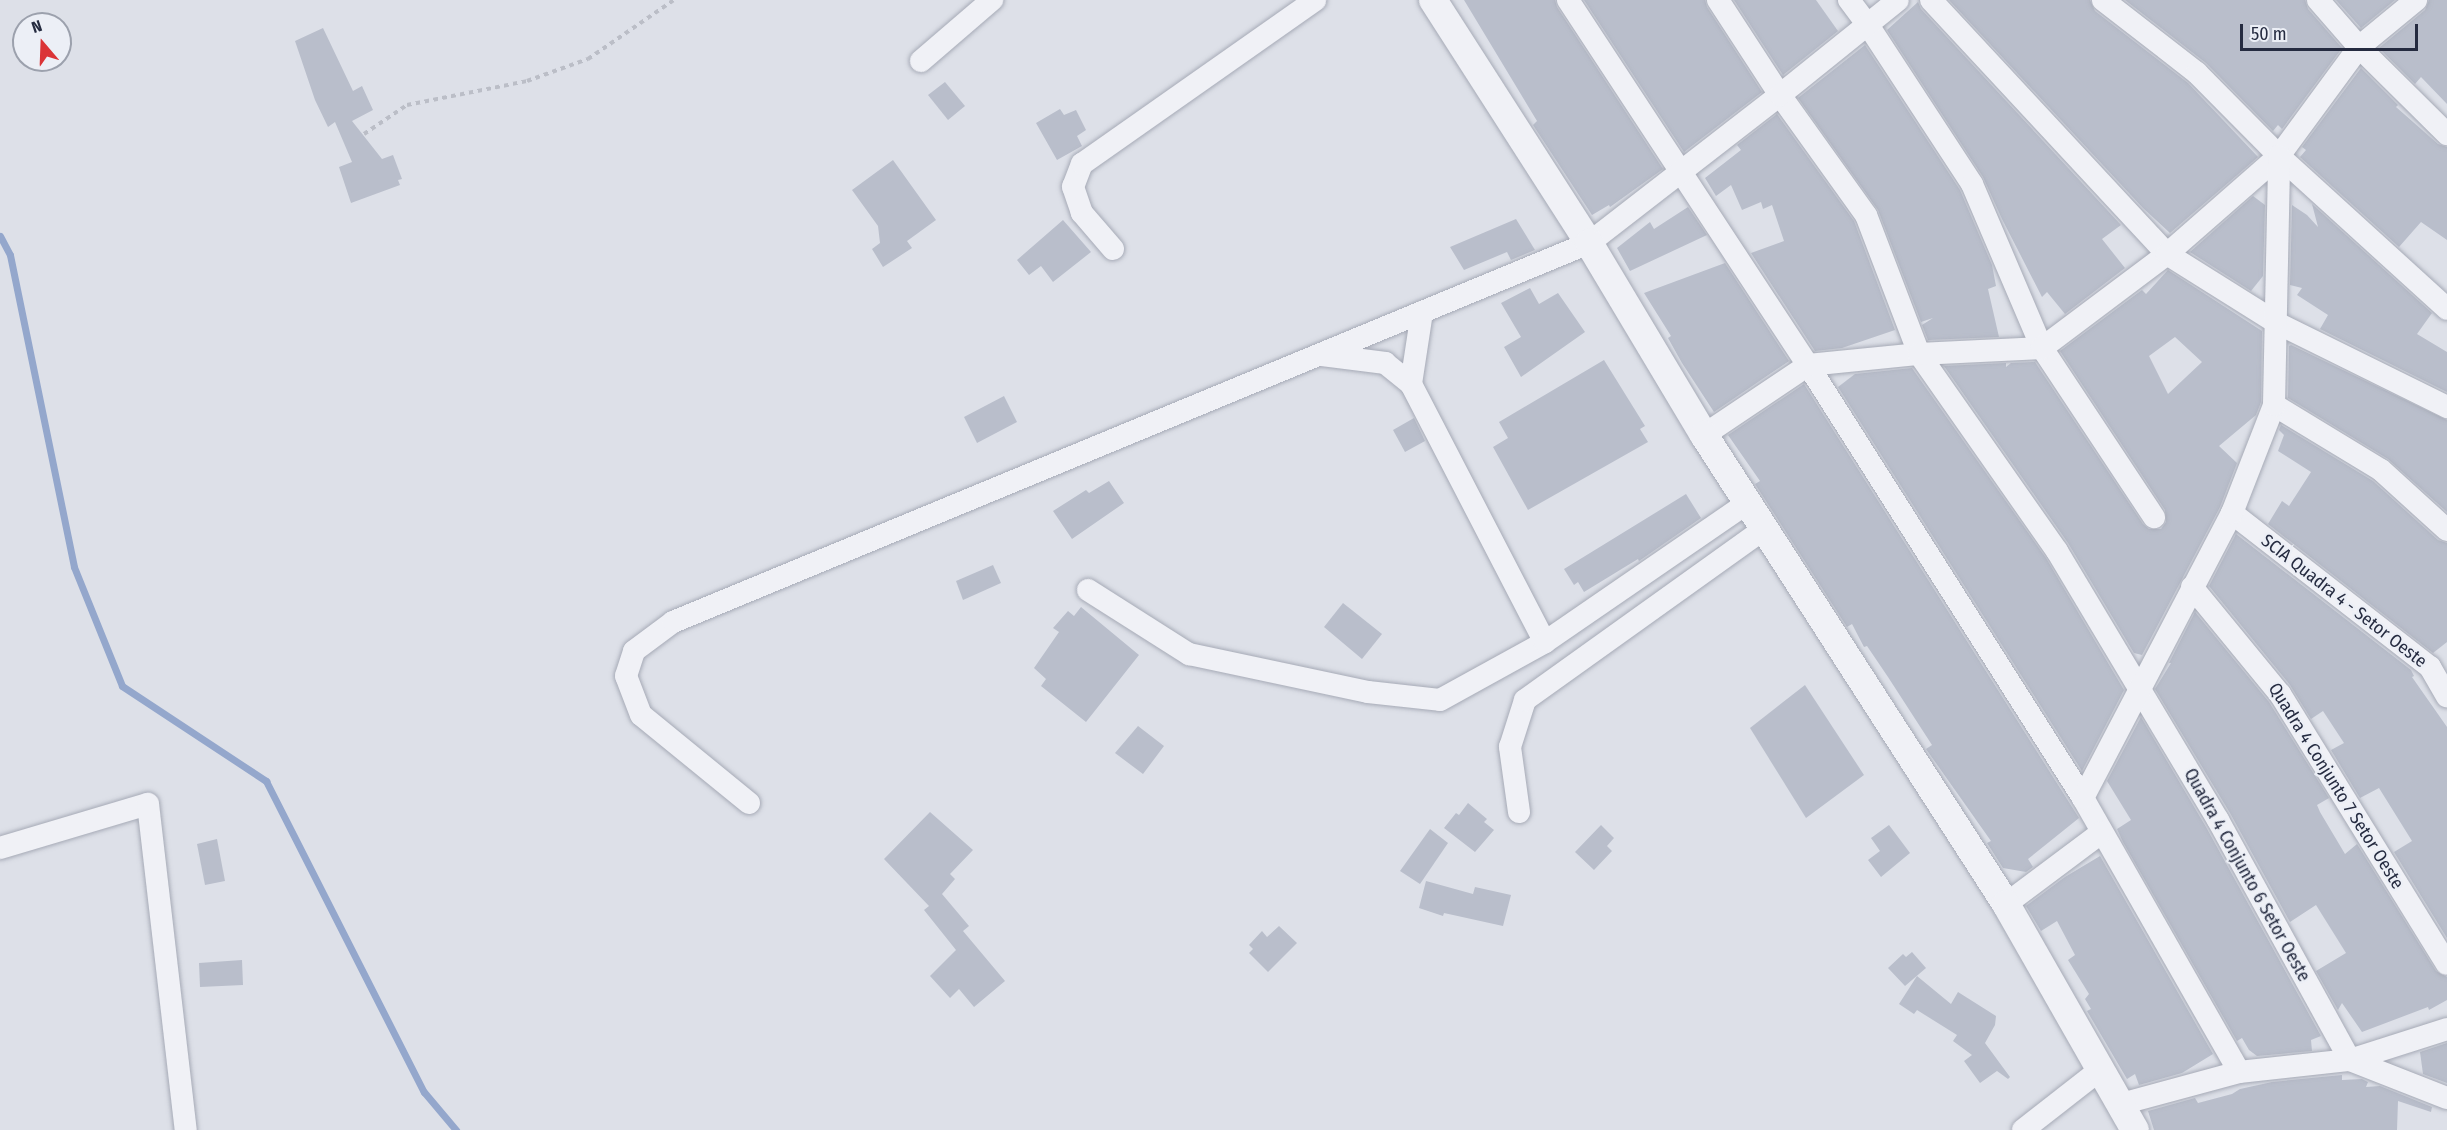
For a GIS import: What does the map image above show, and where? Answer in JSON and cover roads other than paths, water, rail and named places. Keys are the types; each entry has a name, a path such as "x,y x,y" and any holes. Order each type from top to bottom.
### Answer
{"street":[{"path":"921,61 992,0"},
{"path":"1113,249 1082,213 1073,187 1082,164 1315,0"},
{"path":"1433,0 1589,243 1747,503 2006,904 2135,1130"},
{"path":"1568,0 1808,365 2083,798 2239,1072"},
{"name":"Quadra 4 Conjunto 6 Setor Oeste","path":"1718,0 1780,96 1866,215 1919,354 2057,551 2218,820 2350,1060"},
{"path":"1849,0 1869,25 1972,184 2042,348 2154,517"},
{"path":"749,803 642,715 626,676 634,651 673,622 1589,243 1780,96 1898,0"},
{"path":"1931,0 2167,254 2277,322 2447,407"},
{"path":"2103,0 2197,74 2279,156 2447,309"},
{"path":"2318,0 2359,47 2447,134"},
{"path":"1704,435 1808,365 1919,354 2042,348 2167,254 2279,156 2359,47 2416,0"},
{"path":"2083,798 2141,691 2192,587 2232,513 2274,405 2279,156"},
{"path":"1411,384 1422,312"},
{"path":"1319,355 1385,363 1411,384 1545,642"},
{"path":"2274,405 2381,470 2447,530"},
{"path":"1088,590 1188,654 1368,692 1440,700 1545,642 1747,503"},
{"name":"SCIA Quadra 4 - Setor Oeste","path":"2232,513 2430,667 2447,697"},
{"path":"1519,812 1509,747 1525,700 1764,529"},
{"name":"Quadra 4 Conjunto 7 Setor Oeste","path":"2192,587 2280,694 2447,964"},
{"path":"0,848 148,804 186,1130"},
{"path":"2006,904 2101,832"},
{"path":"2121,1104 2239,1072 2350,1060 2447,1029"},
{"path":"2350,1060 2447,1098"},
{"path":"2023,1130 2101,1069"}],"waterway":[{"path":"0,236 10,255 74,567 122,686 266,781 424,1092 456,1130"}]}
